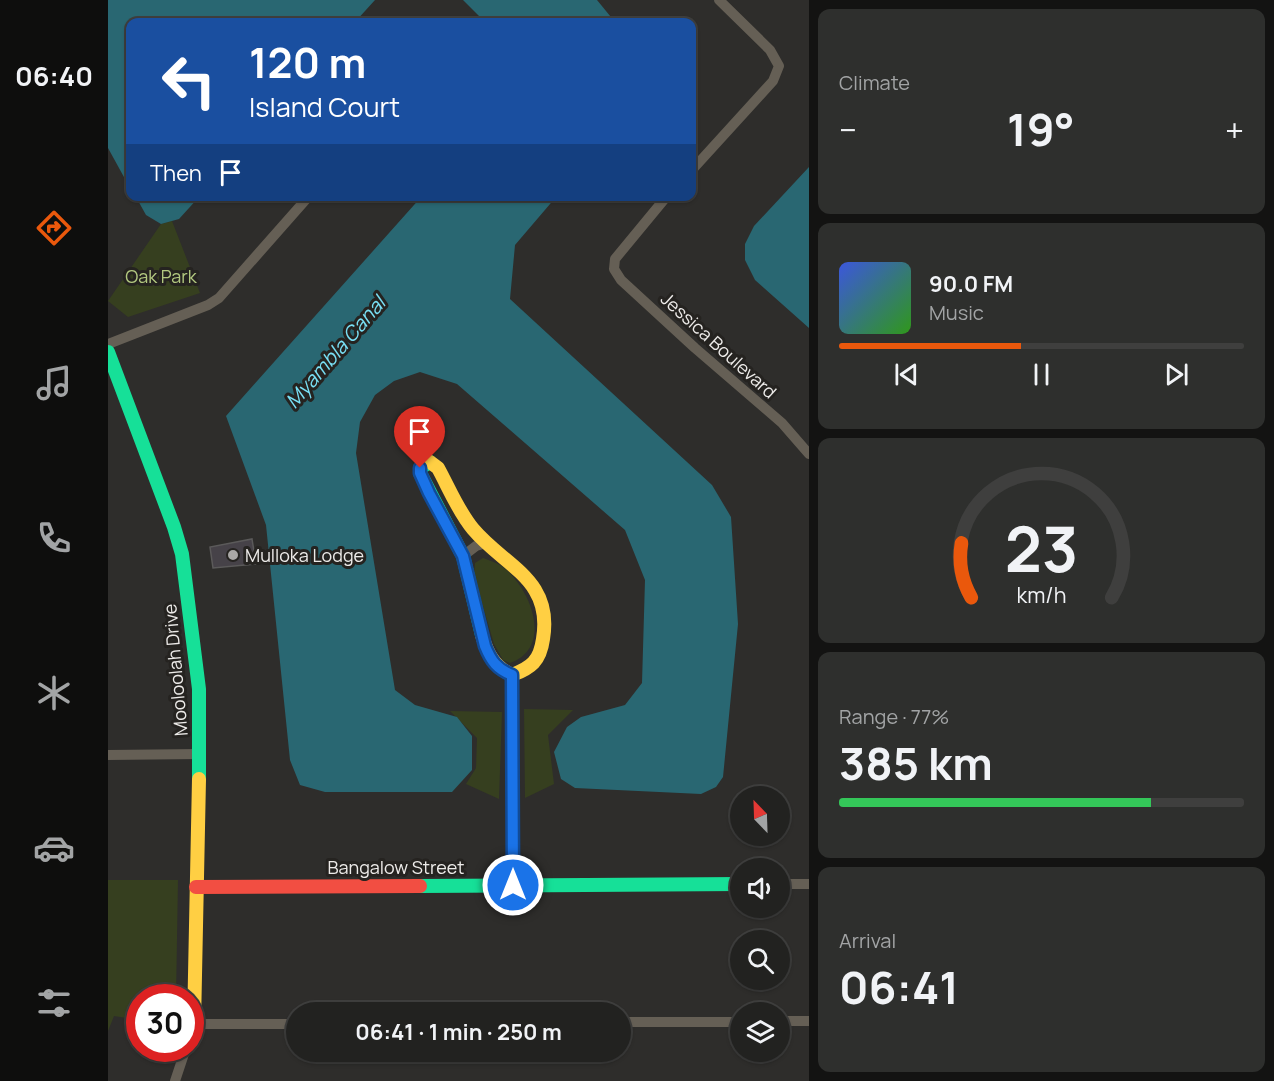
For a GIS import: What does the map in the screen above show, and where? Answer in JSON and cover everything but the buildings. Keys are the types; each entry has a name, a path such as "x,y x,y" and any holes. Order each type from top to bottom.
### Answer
{"street":[{"path":"696,166 773,81 779,66 770,50 719,0"},
{"path":"108,344 208,305 219,298 305,201"},
{"name":"Jessica Boulevard","path":"663,201 615,259 614,269 621,280 695,348 782,423 809,454"},
{"name":"Mooloolah Drive","path":"108,352 182,554 197,670 200,754 193,984"},
{"path":"430,462 438,468 471,526 486,543 535,585 543,602 546,616 542,649 529,668 512,675 500,670 490,658 463,556 420,473 420,468 430,462"},
{"path":"463,556 476,546 486,543"},
{"path":"512,675 513,885"},
{"path":"108,755 200,754"},
{"name":"Bangalow Street","path":"196,887 730,884"},
{"path":"790,884 809,884"},
{"path":"790,1021 809,1021"},
{"path":"631,1022 730,1022"},
{"path":"204,1028 286,1025"},
{"path":"175,1081 181,1062"}],"green space":[{"name":"Oak Park","path":"172,221 200,293 128,317 108,301 161,224"},
{"path":"483,558 500,565 511,574 521,586 533,616 535,630 532,644 524,655 510,663 503,660 494,644 474,576 475,563"},
{"path":"524,709 573,710 548,735 554,784 525,798"},
{"path":"450,711 502,712 499,799 466,784 476,768 477,738"},
{"path":"108,880 178,880 176,984 126,984 126,1018 114,1016 108,1031"}],"water":[{"path":"108,0 375,0 359,18 126,18 126,181 108,148"},
{"path":"463,0 597,0 612,18 481,18"},
{"path":"809,167 809,328 755,280 745,260 745,244 754,226"},
{"path":"138,201 195,201 179,219 161,224 146,215"},
{"name":"Myambla Canal","path":"418,201 553,201 515,245 510,299 712,485 731,517 738,624 723,777 716,787 701,794 575,788 561,779 554,752 567,727 581,717 625,705 642,683 645,580 625,530 457,384 420,372 394,381 375,395 360,422 356,453 395,690 415,705 457,717 472,736 472,770 452,792 325,792 300,785 290,760 266,525 226,416"}],"traffic: fast":[{"path":"108,352 182,554 199,689 199,779"},
{"path":"430,462 420,468 420,473 463,556 482,635"},
{"path":"420,886 730,884"}],"traffic: slow":[{"path":"430,462 438,468 458,507 473,529 524,576 534,588 541,602 544,619 542,647 534,663 524,670 512,675 500,668 486,648 482,635"},
{"path":"195,984 199,779"}],"traffic: jam":[{"path":"196,887 420,886"}],"place":[{"name":"Mulloka Lodge","path":"233,555"}],"route":[{"path":"420,468 429,493 463,556 490,658 500,670 512,675 513,885"}]}
